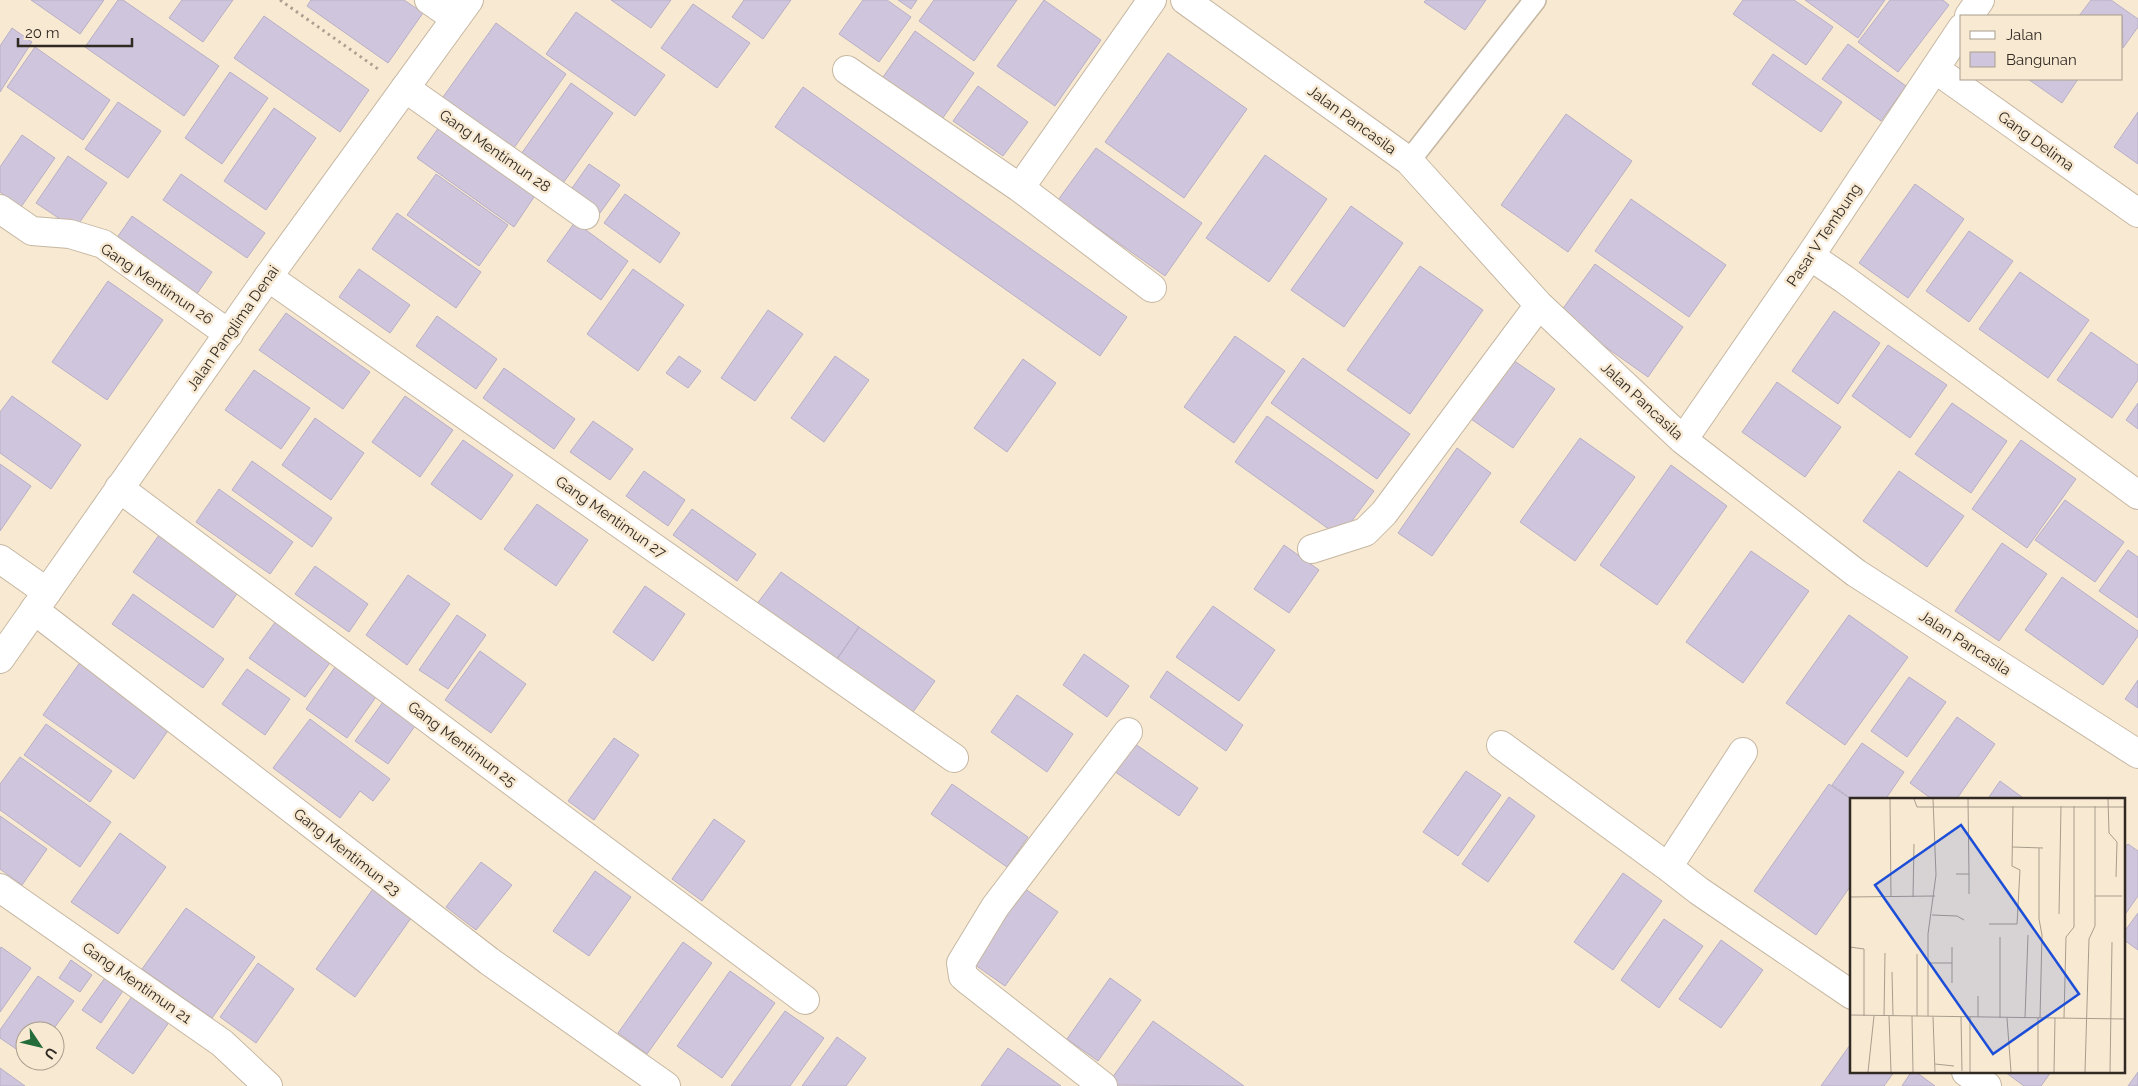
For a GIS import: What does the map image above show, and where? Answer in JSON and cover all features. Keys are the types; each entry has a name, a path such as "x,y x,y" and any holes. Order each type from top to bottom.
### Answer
{"street":[{"path":"429,0 462,9"},
{"path":"1020,188 1152,0"},
{"name":"Jalan Pancasila","path":"1185,0 1409,161 1539,305 1683,440 1856,573 2138,754"},
{"path":"1971,15 1980,0"},
{"name":"Jalan Panglima Denai","path":"0,659 268,277 462,9"},
{"name":"Pasar V Tembung","path":"1683,440 1810,256 1960,31"},
{"name":"Gang Delima","path":"1935,69 2138,212"},
{"path":"847,70 1020,188 1152,288"},
{"name":"Gang Mentimun 28","path":"405,88 585,215"},
{"name":"Gang Mentimun 26","path":"0,210 32,231 70,234 103,244 229,334"},
{"path":"1810,256 2138,495"},
{"name":"Gang Mentimun 27","path":"268,277 954,758"},
{"path":"1312,549 1364,532 1384,513 1539,305"},
{"name":"Gang Mentimun 25","path":"119,488 805,1000"},
{"name":"Gang Mentimun 23","path":"0,559 41,601 489,960 666,1086"},
{"path":"1103,1086 970,982 964,976 961,964 995,907 1128,732"},
{"path":"1501,745 1668,867 1688,884 1850,994"},
{"path":"1668,867 1743,752"},
{"name":"Gang Mentimun 21","path":"0,888 222,1043 268,1086"},
{"path":"1969,1074 1986,1086"}],"lane":[{"path":"1409,161 1535,0"}],"path":[{"path":"280,0 405,88"}],"building":[{"path":"31,0 104,0 80,34"},
{"path":"118,0 123,0 219,66 184,116 85,47"},
{"path":"182,0 233,0 203,42 169,18"},
{"path":"311,0 404,0 423,13 388,63 307,6"},
{"path":"611,0 671,0 651,28"},
{"path":"744,0 791,0 763,39 732,17"},
{"path":"863,0 887,0 911,17 879,62 839,34"},
{"path":"898,0 917,0 911,9"},
{"path":"934,0 1017,0 974,61 919,21"},
{"path":"1044,0 1101,40 1055,106 997,66"},
{"path":"1426,0 1486,0 1465,30 1424,2"},
{"path":"1743,0 1794,0 1833,27 1806,65 1733,14"},
{"path":"1805,0 1885,0 1858,38"},
{"path":"1890,0 1943,0 1949,5 1898,72 1858,42"},
{"path":"2091,0 2111,0 2138,19 2138,27 2123,48 2123,15 2080,15"},
{"path":"693,4 750,43 717,88 661,48"},
{"path":"576,12 665,75 635,116 546,54"},
{"path":"264,16 369,90 340,132 234,58"},
{"path":"496,23 566,74 509,155 438,104"},
{"path":"12,28 32,42 0,92 0,46"},
{"path":"915,31 974,73 940,122 881,80"},
{"path":"1848,44 1906,86 1881,121 1822,79"},
{"path":"35,47 110,100 83,140 7,87"},
{"path":"1168,53 1247,109 1184,198 1105,142"},
{"path":"1773,54 1842,102 1821,132 1752,84"},
{"path":"230,72 268,98 222,164 185,138"},
{"path":"2029,80 2077,80 2062,103"},
{"path":"571,83 613,113 561,186 519,157"},
{"path":"978,86 1028,122 1003,156 953,121"},
{"path":"803,87 1127,317 1100,356 775,127"},
{"path":"118,102 161,131 128,178 85,149"},
{"path":"274,108 316,138 266,210 224,181"},
{"path":"2138,112 2138,164 2114,147"},
{"path":"1566,114 1632,161 1568,252 1501,205"},
{"path":"442,123 538,191 514,227 417,158"},
{"path":"22,135 55,158 21,207 0,192 0,167"},
{"path":"1096,148 1202,223 1165,276 1058,200"},
{"path":"1265,155 1327,199 1269,282 1206,238"},
{"path":"68,156 107,183 75,229 36,203"},
{"path":"589,164 620,185 600,213 570,191"},
{"path":"181,174 265,233 247,258 163,200"},
{"path":"436,174 508,225 479,266 407,215"},
{"path":"1915,184 1964,219 1908,298 1859,263"},
{"path":"625,194 680,233 660,263 604,223"},
{"path":"1631,199 1726,265 1689,317 1595,251"},
{"path":"1351,206 1403,243 1344,327 1291,290"},
{"path":"397,213 481,272 456,308 372,249"},
{"path":"132,216 212,272 192,301 112,245"},
{"path":"575,222 628,261 601,300 547,261"},
{"path":"1969,231 2013,261 1969,322 1926,291"},
{"path":"1595,264 1683,327 1648,377 1559,314"},
{"path":"1420,266 1483,310 1410,414 1347,370"},
{"path":"359,269 410,305 390,333 339,297"},
{"path":"633,269 684,305 638,371 587,334"},
{"path":"2020,272 2089,320 2048,378 1979,329"},
{"path":"108,281 163,320 107,400 52,362"},
{"path":"768,310 803,334 755,401 721,378"},
{"path":"1834,311 1880,343 1838,404 1792,371"},
{"path":"286,313 370,372 343,409 259,350"},
{"path":"437,316 497,359 476,389 416,346"},
{"path":"2091,332 2138,365 2138,380 2112,418 2057,380"},
{"path":"1235,336 1285,371 1234,443 1184,407"},
{"path":"1888,345 1947,385 1910,438 1852,396"},
{"path":"679,356 701,371 688,388 666,373"},
{"path":"835,356 869,380 824,442 791,418"},
{"path":"1303,358 1410,434 1377,479 1271,403"},
{"path":"1023,359 1056,383 1007,452 974,428"},
{"path":"1513,360 1555,389 1513,448 1471,419"},
{"path":"504,368 575,419 554,449 483,398"},
{"path":"254,370 310,408 281,449 225,410"},
{"path":"1777,382 1841,427 1805,477 1742,432"},
{"path":"12,396 81,445 51,489 0,453 0,412"},
{"path":"405,396 453,430 420,477 372,442"},
{"path":"1952,403 2007,441 1971,493 1915,454"},
{"path":"2138,403 2138,429 2126,420"},
{"path":"1267,416 1374,491 1340,537 1235,462"},
{"path":"315,418 364,453 331,500 282,465"},
{"path":"593,421 633,449 610,480 570,452"},
{"path":"1580,438 1635,477 1575,561 1520,522"},
{"path":"463,440 513,475 481,520 431,484"},
{"path":"2021,440 2076,479 2027,548 1972,509"},
{"path":"1457,448 1491,473 1432,556 1398,533"},
{"path":"252,461 332,518 312,547 232,490"},
{"path":"0,464 31,486 0,531"},
{"path":"1671,465 1727,506 1657,605 1600,565"},
{"path":"644,471 685,500 668,526 626,496"},
{"path":"1899,471 1964,516 1927,567 1863,521"},
{"path":"219,489 293,542 270,574 196,522"},
{"path":"2065,500 2124,542 2095,582 2035,540"},
{"path":"537,504 588,540 556,586 504,549"},
{"path":"692,509 756,554 737,581 673,535"},
{"path":"164,528 243,585 213,628 133,572"},
{"path":"2002,543 2047,574 1999,641 1955,611"},
{"path":"1284,545 1319,570 1289,613 1254,589"},
{"path":"2128,550 2138,557 2138,618 2099,591"},
{"path":"1751,551 1809,591 1743,683 1686,642"},
{"path":"315,566 368,604 349,632 295,594"},
{"path":"781,572 859,627 833,665 753,609"},
{"path":"408,575 450,604 407,665 366,635"},
{"path":"2062,577 2138,631 2138,636 2103,685 2025,630"},
{"path":"645,586 685,614 653,661 613,632"},
{"path":"133,594 224,659 203,688 112,624"},
{"path":"1213,606 1275,650 1239,701 1176,657"},
{"path":"457,615 486,635 448,689 419,670"},
{"path":"1849,615 1908,657 1845,745 1786,703"},
{"path":"276,621 332,660 305,697 249,658"},
{"path":"859,627 935,681 908,719 833,665"},
{"path":"480,651 526,684 491,733 445,700"},
{"path":"1084,654 1129,686 1107,717 1063,685"},
{"path":"342,657 383,687 347,738 306,709"},
{"path":"81,661 172,725 134,779 43,715"},
{"path":"247,669 290,699 265,735 222,704"},
{"path":"1167,671 1243,725 1226,751 1150,697"},
{"path":"1909,677 1946,702 1907,757 1871,731"},
{"path":"2138,680 2138,708 2125,699"},
{"path":"1017,695 1073,734 1047,772 991,732"},
{"path":"383,702 415,726 388,764 355,741"},
{"path":"1957,717 1995,744 1957,798 1930,798 1910,783"},
{"path":"310,719 390,779 373,801 360,791 340,818 273,768"},
{"path":"46,724 112,771 90,802 24,755"},
{"path":"614,738 639,755 594,820 568,801"},
{"path":"1131,741 1198,788 1179,816 1111,769"},
{"path":"1862,743 1904,772 1886,798 1850,798 1832,785"},
{"path":"20,757 111,822 80,867 0,810 0,784"},
{"path":"1466,771 1501,795 1458,856 1423,832"},
{"path":"2000,781 2023,798 1988,798"},
{"path":"952,784 1028,837 1007,867 931,814"},
{"path":"1829,784 1850,799 1850,887 1816,935 1754,891"},
{"path":"1509,797 1535,816 1488,882 1462,864"},
{"path":"0,816 47,849 22,885 0,869"},
{"path":"714,819 745,841 702,901 672,879"},
{"path":"120,833 166,867 118,934 71,902"},
{"path":"2128,844 2138,851 2138,896 2126,913 2126,846"},
{"path":"481,862 512,885 476,930 446,907"},
{"path":"595,871 631,897 589,956 553,931"},
{"path":"1623,873 1662,901 1613,970 1574,942"},
{"path":"375,886 414,914 355,997 316,969"},
{"path":"1021,886 1058,912 1005,986 968,960"},
{"path":"186,908 255,957 212,1018 142,969"},
{"path":"2138,913 2138,950 2126,941 2126,929"},
{"path":"1664,919 1703,946 1659,1008 1621,980"},
{"path":"1721,940 1763,970 1721,1028 1679,999"},
{"path":"683,942 712,963 647,1054 618,1033"},
{"path":"0,948 31,968 0,1012"},
{"path":"71,960 92,975 80,992 59,978"},
{"path":"258,963 294,989 256,1043 220,1017"},
{"path":"730,971 775,1003 722,1078 677,1046"},
{"path":"107,975 125,988 101,1023 82,1010"},
{"path":"38,976 74,1001 59,1021 15,1021 15,1048 0,1038 0,1030"},
{"path":"1110,978 1141,1000 1098,1061 1067,1039"},
{"path":"135,992 172,1018 133,1074 96,1048"},
{"path":"785,1011 824,1038 790,1086 731,1086"},
{"path":"1153,1021 1244,1086 1107,1085"},
{"path":"837,1037 866,1058 846,1086 802,1086"},
{"path":"1850,1045 1850,1074 1893,1074 1884,1086 1821,1086"},
{"path":"1008,1048 1061,1086 981,1086"},
{"path":"0,1068 25,1086 0,1086"},
{"path":"2138,1072 2138,1086 2128,1086"},
{"path":"1910,1074 1919,1074 1935,1086 1902,1086"},
{"path":"2008,1074 2050,1074 2041,1086 2024,1086"}]}
